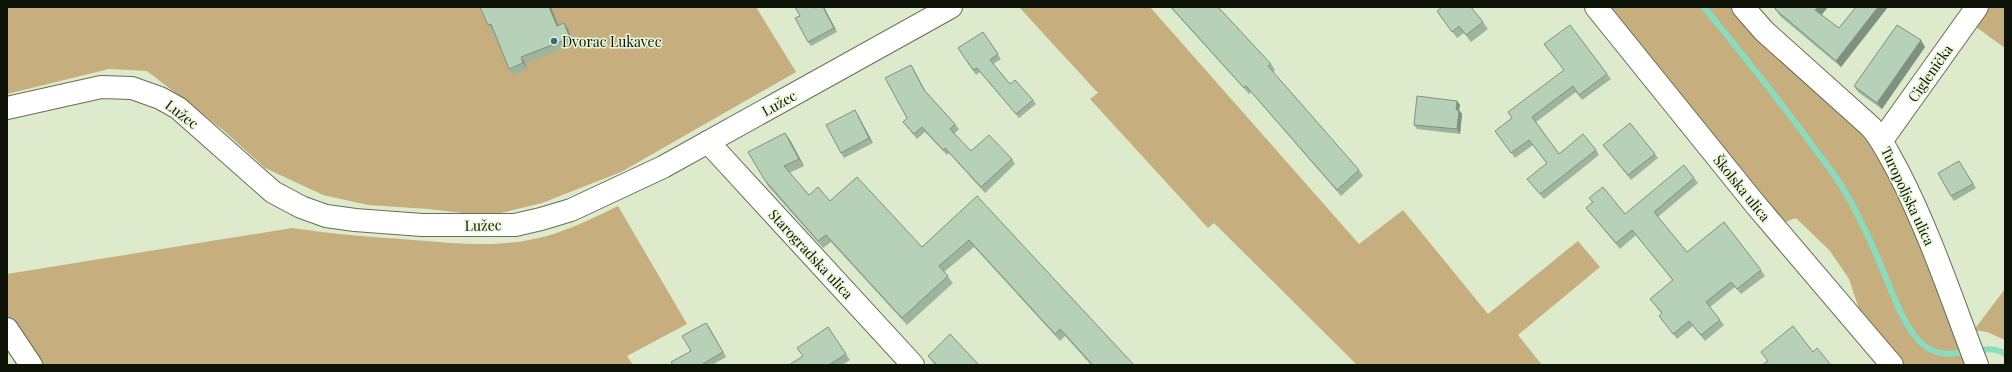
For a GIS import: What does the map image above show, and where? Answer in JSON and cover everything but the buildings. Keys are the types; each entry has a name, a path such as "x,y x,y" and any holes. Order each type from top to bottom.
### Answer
{"street":[{"name":"Lužec","path":"7,108 101,87 132,88 160,98 178,108 273,192 301,207 326,216 422,225 514,225 571,210 604,195 708,142 951,7"},
{"name":"Školska ulica","path":"1596,7 1755,204 1892,365"},
{"name":"Turopoljska ulica","path":"1743,7 1764,31 1871,127 1882,140 1911,197 1948,286 1977,365"},
{"name":"Ciglenička","path":"1882,140 1977,7"},
{"name":"Starogradska ulica","path":"708,142 913,365"},
{"path":"7,329 31,365"}],"shaded area":[{"path":"7,7 756,7 796,72 621,172 542,203 489,216 428,209 368,205 323,195 265,168 223,130 147,71 109,69 7,94"},
{"path":"1019,7 1150,7 1359,244 1403,210 1488,314 1578,241 1600,267 1518,335 1542,365 1357,365 1214,223 1208,228 1090,99 1098,93"},
{"path":"1610,7 1732,7 1870,141 1898,193 1931,268 1969,365 1903,365 1862,318 1849,279 1830,251 1796,218 1780,224"},
{"path":"1990,7 2005,7 2005,48 1976,27"},
{"path":"618,206 687,324 627,356 633,365 37,365 7,318 7,274 292,228 352,235 458,243 489,244 519,242 567,229"},
{"path":"2005,289 2005,340 1987,332 1974,330"}],"waterway":[{"path":"1704,7 1786,110 1841,185 1852,204 1877,256 1897,305 1907,324 1919,341 1930,349 1941,353 1953,354 1986,349 1996,350 2005,354"}],"place":[{"name":"Dvorac Lukavec","path":"554,41"}]}
